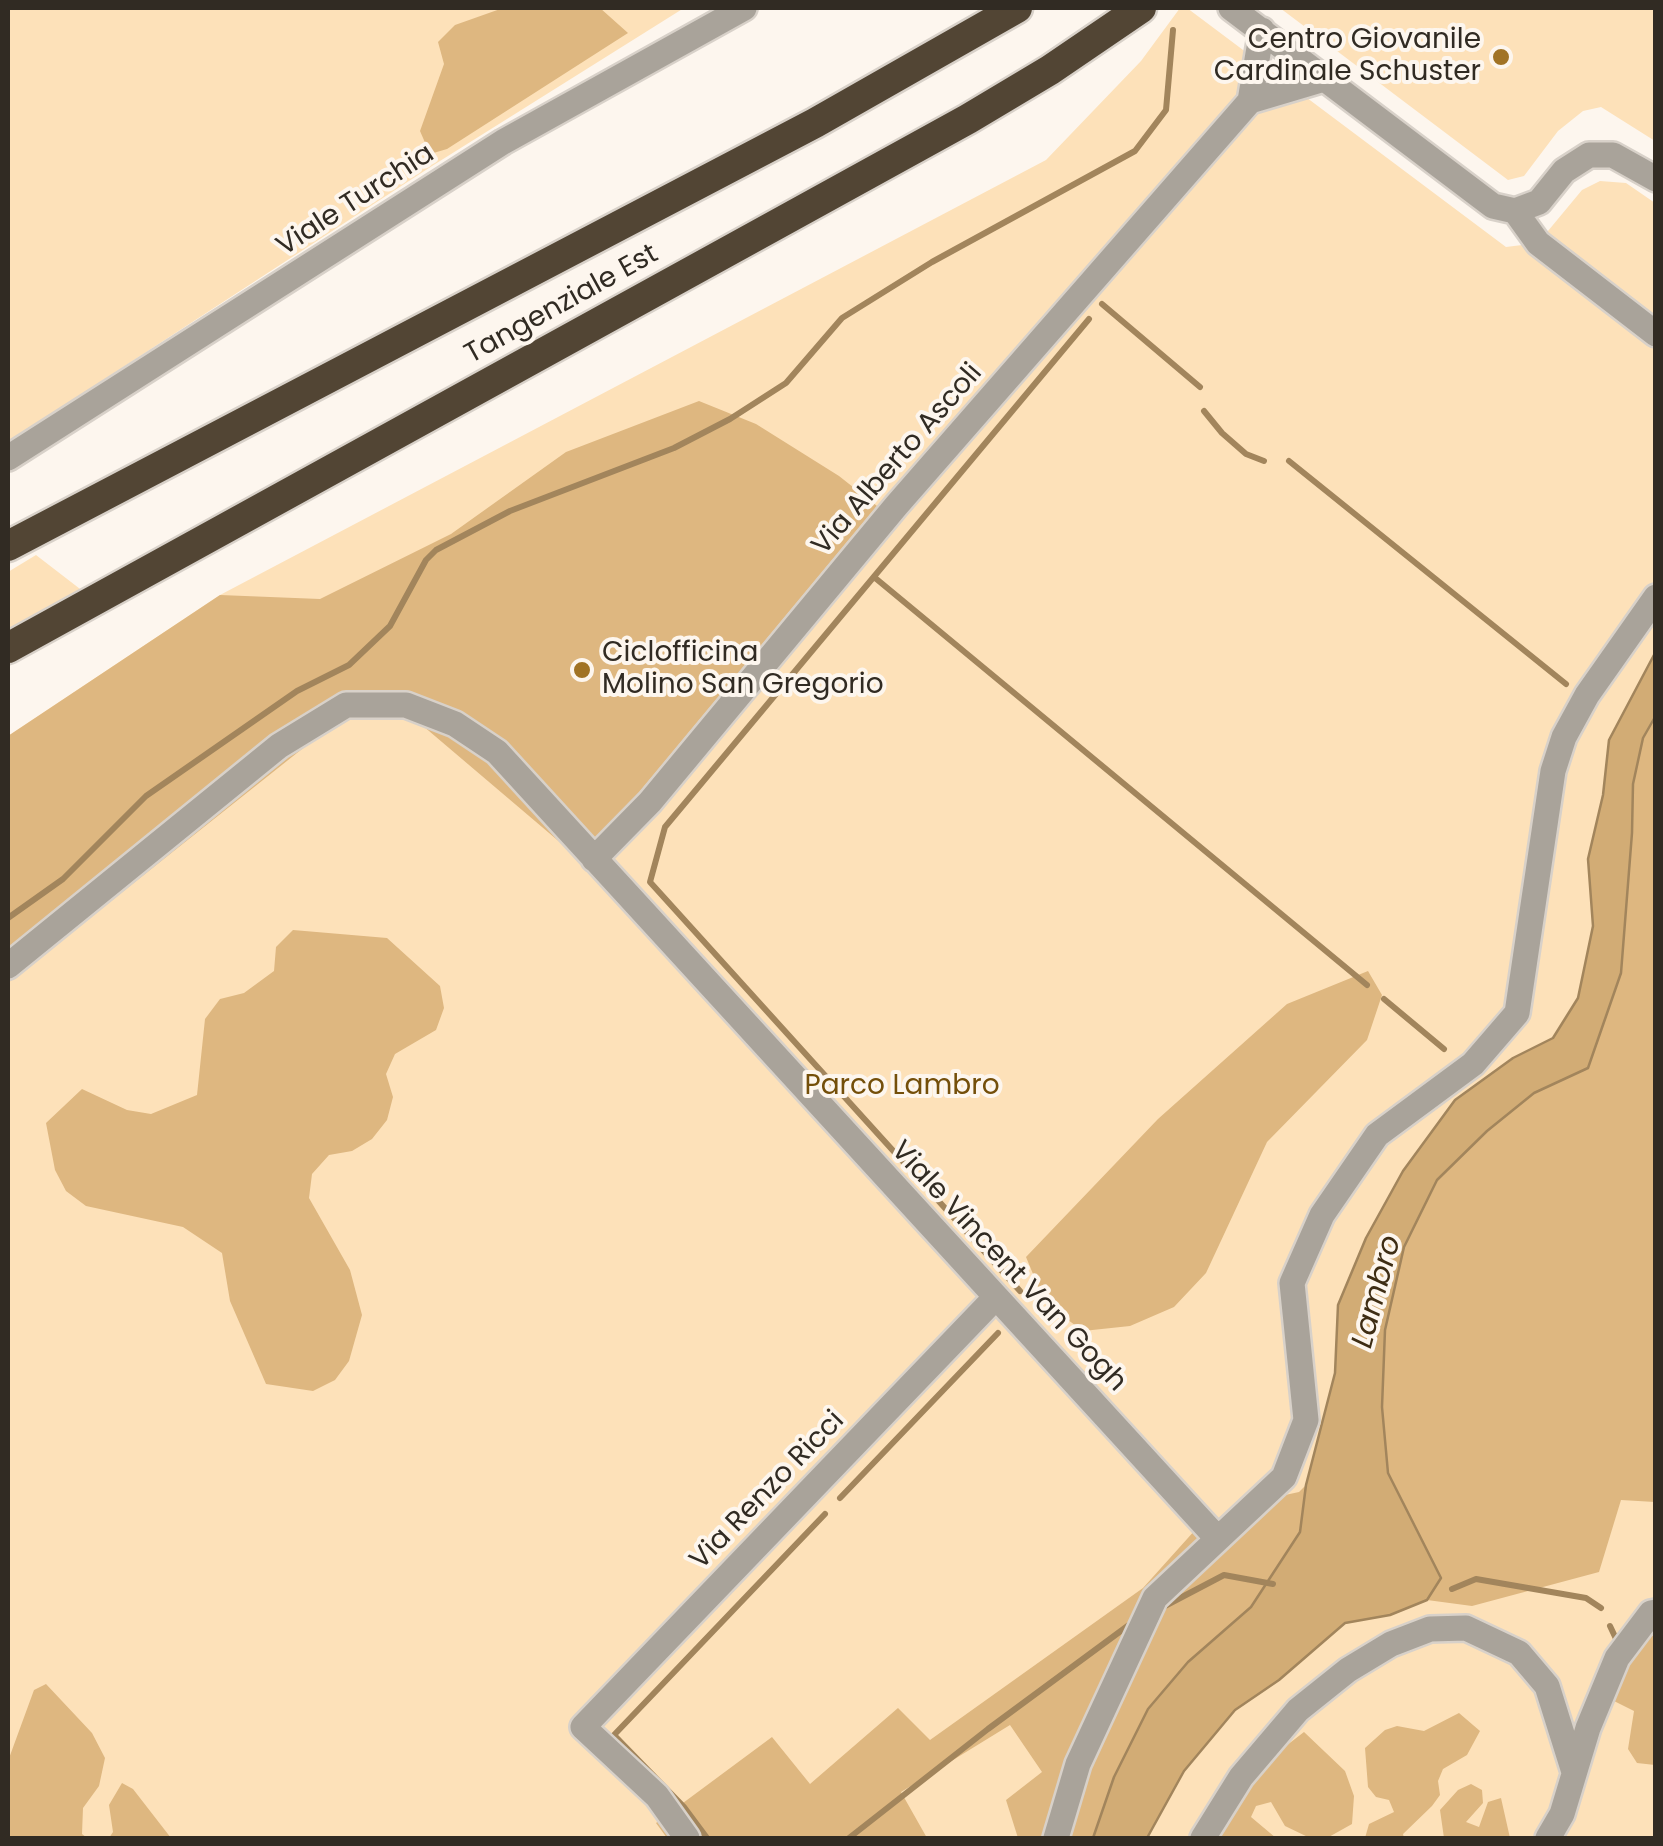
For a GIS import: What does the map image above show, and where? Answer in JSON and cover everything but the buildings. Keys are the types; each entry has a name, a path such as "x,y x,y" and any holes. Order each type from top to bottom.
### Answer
{"highway":[{"name":"Tangenziale Est","path":"8,546 815,123 1016,8"},
{"name":"Tangenziale Est","path":"8,648 968,119 1050,70 1141,8"}],"street":[{"name":"Viale Turchia","path":"8,458 503,142 744,8"},
{"path":"1231,8 1483,200 1504,210 1515,211 1539,202 1564,172 1589,155 1614,155 1656,179"},
{"path":"1262,30 1250,101 1324,79"},
{"name":"Via Alberto Ascoli","path":"594,859 650,802 896,506 1250,101"},
{"path":"1515,211 1538,243 1656,334"},
{"path":"1056,1838 1078,1764 1156,1598 1284,1477 1306,1420 1292,1282 1322,1215 1377,1135 1473,1064 1517,1013 1554,771 1564,737 1586,695 1656,596"},
{"name":"Viale Vincent Van Gogh","path":"8,966 279,746 346,704 406,705 455,724 497,752 1216,1538"},
{"name":"Via Renzo Ricci","path":"688,1838 657,1796 583,1727 996,1298"},
{"path":"1548,1838 1562,1814 1617,1658 1650,1612 1656,1612"},
{"path":"1203,1838 1240,1776 1298,1710 1348,1670 1391,1644 1430,1629 1466,1628 1519,1653 1547,1686 1574,1772"}],"green space":[{"path":"8,8 684,8 432,166 8,442"},
{"name":"Parco Lambro","path":"1180,8 1187,8 1506,247 1538,243 1582,190 1600,181 1626,183 1655,203 1655,1838 8,1838 8,736 220,595 1046,160 1141,61"},
{"name":"Centro Giovanile Cardinale Schuster","path":"1280,8 1655,8 1655,141 1601,107 1583,111 1558,131 1524,176 1508,180"},
{"path":"36,555 84,592 8,638 8,572"}],"shaded area":[{"path":"503,8 600,8 628,33 447,149 430,154 420,131 444,64 438,42 455,25"},
{"path":"699,401 756,424 839,476 877,506 582,861 409,714 355,714 312,741 8,983 8,736 220,595 320,599 451,534 566,452"},
{"path":"1655,717 1655,1502 1621,1500 1599,1572 1472,1606 1427,1600 1441,1578 1388,1473 1382,1407 1385,1330 1404,1247 1437,1180 1487,1131 1534,1093 1588,1068 1621,973 1633,784 1643,738"},
{"path":"293,930 387,938 440,986 444,1008 436,1030 395,1054 386,1074 393,1097 387,1120 372,1139 352,1151 329,1155 312,1174 309,1198 350,1270 362,1315 349,1361 335,1380 313,1391 266,1384 230,1301 222,1253 183,1227 86,1206 66,1191 55,1170 46,1123 82,1089 127,1110 151,1114 197,1095 205,1019 220,999 244,993 274,971 276,947"},
{"path":"1368,971 1382,995 1367,1040 1267,1142 1206,1273 1174,1307 1130,1326 1083,1331 1045,1303 1026,1257 1158,1119 1287,1004"},
{"path":"1306,1485 1300,1532 1251,1607 1188,1662 1148,1709 1114,1777 1093,1838 1018,1838 1006,1800 1042,1772 1010,1725 901,1792 927,1838 667,1838 656,1823 772,1737 810,1784 898,1708 930,1740 1143,1588 1196,1529 1217,1540 1276,1497 1299,1492"},
{"path":"1651,1635 1655,1637 1655,1765 1637,1763 1628,1749 1634,1711 1614,1701 1625,1664"},
{"path":"46,1684 92,1733 105,1758 99,1786 83,1808 82,1834 87,1838 8,1838 8,1761 34,1690"},
{"path":"1459,1713 1480,1731 1467,1755 1443,1769 1438,1781 1440,1795 1432,1806 1403,1834 1404,1838 1365,1838 1369,1824 1394,1812 1389,1800 1376,1797 1368,1787 1365,1748 1385,1730 1397,1726 1424,1731"},
{"path":"1304,1732 1345,1771 1354,1796 1352,1824 1327,1838 1310,1838 1285,1826 1271,1802 1256,1806 1251,1817 1276,1838 1217,1838 1260,1766"},
{"path":"122,1783 133,1789 171,1838 109,1838 113,1832 109,1805"},
{"path":"1471,1784 1482,1790 1483,1803 1466,1822 1479,1827 1488,1802 1501,1798 1510,1838 1444,1838 1440,1810 1458,1790"}],"water":[{"name":"Lambro","path":"1655,653 1655,717 1643,738 1633,784 1621,973 1588,1068 1534,1093 1487,1131 1437,1180 1404,1247 1385,1330 1382,1407 1388,1473 1441,1578 1427,1600 1390,1615 1345,1623 1279,1680 1235,1710 1184,1771 1147,1838 1093,1838 1114,1777 1148,1709 1188,1662 1251,1607 1300,1532 1306,1485 1335,1373 1338,1305 1366,1238 1403,1171 1455,1100 1513,1058 1553,1038 1578,998 1593,926 1588,859 1603,795 1609,740"}],"waterway":[{"path":"8,918 63,879 146,796 297,691 349,665 390,626 426,560 436,550 510,511 674,448 730,419 786,383 842,318 932,262 1135,151 1166,110 1173,30"},
{"path":"1102,304 1200,387"},
{"path":"1020,1291 650,882 665,827 1089,319"},
{"path":"1204,411 1246,454 1264,461"},
{"path":"1289,461 1566,684"},
{"path":"874,577 1367,985"},
{"path":"1384,999 1444,1049"},
{"path":"840,1498 998,1333"},
{"path":"707,1838 684,1807 614,1735 825,1514"},
{"path":"1163,1607 1224,1575 1273,1584"},
{"path":"1452,1589 1476,1579 1586,1598 1601,1608"},
{"path":"849,1838 1133,1622"},
{"path":"1610,1626 1618,1643"}],"place":[{"name":"Centro Giovanile Cardinale Schuster","path":"1501,57"},
{"name":"Ciclofficina Molino San Gregorio","path":"582,670"}]}
